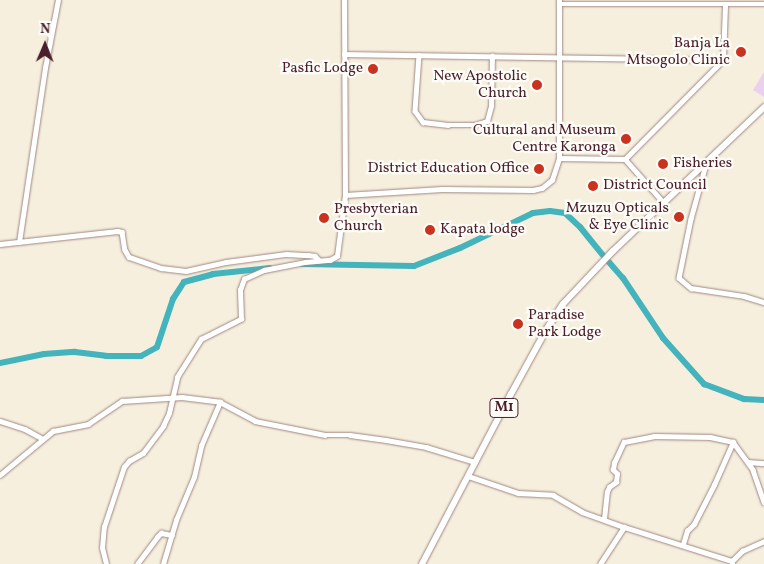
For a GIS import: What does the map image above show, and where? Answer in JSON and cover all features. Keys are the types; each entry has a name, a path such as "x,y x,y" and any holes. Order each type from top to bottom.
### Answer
{"highway":[{"name":"M1","path":"422,564 546,330 578,286 764,107"}],"street":[{"path":"19,242 44,74 58,0"},
{"path":"106,564 102,548 104,527 124,467 129,461 143,453 156,436 168,416 178,373 201,339 241,319 240,290 244,279 272,268 319,260 330,260 337,256 345,195 344,0"},
{"path":"345,195 442,188 533,190 542,188 552,180 559,158 560,2 764,4"},
{"path":"624,160 723,60 725,5"},
{"path":"344,54 723,60"},
{"path":"419,55 415,111 423,122 448,125 482,124 490,117 492,56"},
{"path":"559,158 624,160 664,203"},
{"path":"707,161 690,219 679,278 691,288 744,296 764,302"},
{"path":"0,244 120,231 123,236 124,250 129,257 154,267 182,271 276,254 308,254 315,256 319,260"},
{"path":"0,475 41,438 53,431 88,424 128,399 172,397 220,402 255,421 324,435 350,435 386,440 431,449 475,462"},
{"path":"163,564 194,476 201,446 220,402"},
{"path":"0,421 25,429 41,438"},
{"path":"604,519 607,492 609,487 616,482 617,474 613,470 615,460 625,440 675,435 710,437 733,442 748,462 758,481 764,502"},
{"path":"683,544 687,531 694,524 733,442"},
{"path":"748,462 764,463"},
{"path":"468,476 518,493 554,495 582,512 624,527 683,544 732,562 742,551 764,541"},
{"path":"600,564 624,527"},
{"path":"137,564 161,533 172,535"}],"shaded area":[{"path":"764,72 764,97 753,90"}],"waterway":[{"path":"302,264 414,266 460,248 533,213 550,211 565,213 580,227 603,255"},
{"path":"608,261 623,278 663,338 704,384 744,399 764,400"},
{"path":"0,363 44,354 75,352 106,356 141,356 157,347 173,299 184,282 213,274 270,268"}],"place":[{"name":"Banja La Mtsogolo Clinic","path":"741,52"},
{"name":"Pasfic Lodge","path":"373,69"},
{"name":"New Apostolic Church","path":"537,85"},
{"name":"Cultural and Museum Centre Karonga","path":"626,139"},
{"name":"Fisheries","path":"663,164"},
{"name":"District Education Office","path":"539,169"},
{"name":"District Council","path":"593,186"},
{"name":"Mzuzu Opticals & Eye Clinic","path":"679,217"},
{"name":"Presbyterian Church","path":"324,218"},
{"name":"Kapata lodge","path":"430,230"},
{"name":"Paradise Park Lodge","path":"518,324"}]}
